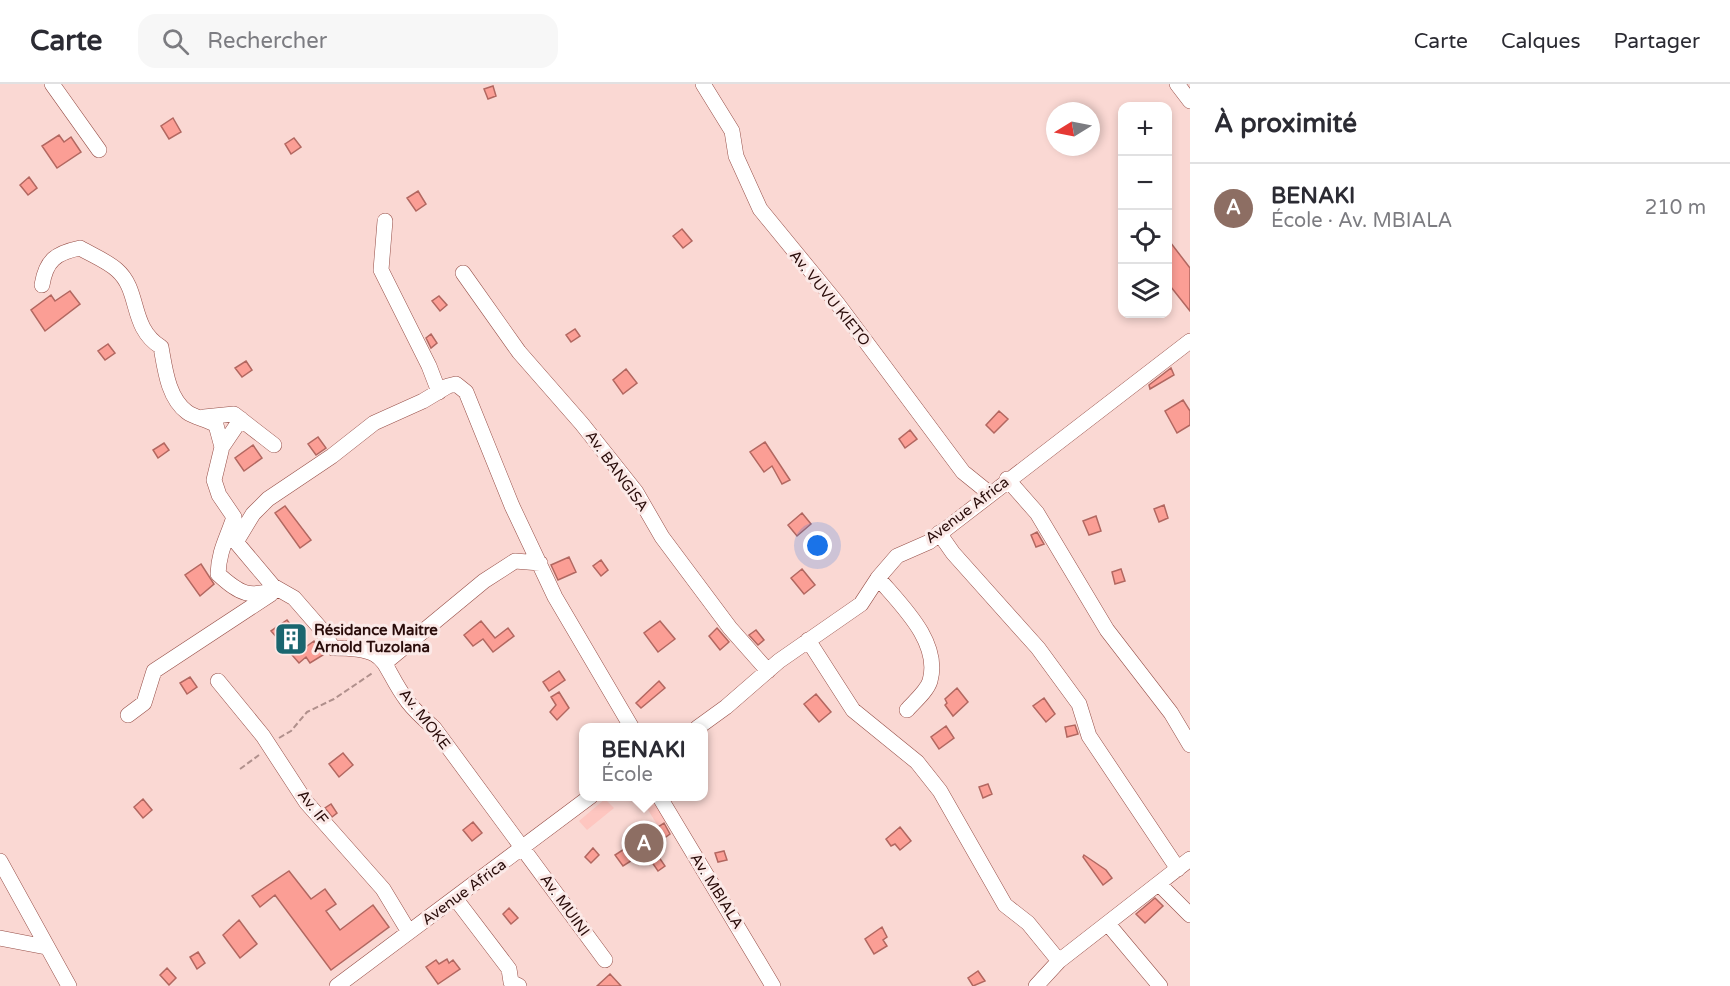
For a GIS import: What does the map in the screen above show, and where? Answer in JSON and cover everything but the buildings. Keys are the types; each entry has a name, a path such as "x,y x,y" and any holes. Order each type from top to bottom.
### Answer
{"street":[{"path":"52,84 99,150"},
{"name":"Av. VUVU KIETO","path":"703,84 732,131 736,156 760,209 837,303 963,472 989,493"},
{"path":"1177,84 1190,101"},
{"path":"385,220 381,270 429,366 439,392"},
{"path":"42,285 45,270 60,253 80,248 118,270 129,287 140,326 150,340 161,347 176,403 189,414 204,417 234,414 274,445"},
{"name":"Av. BANGISA","path":"463,273 519,352 582,424 636,492 662,537 730,628 768,671"},
{"name":"Avenue Africa","path":"703,723 808,640 861,604 878,578 897,556 929,542 1007,479 1190,341"},
{"path":"540,563 515,561 484,580 381,667 363,648 333,648 321,629 294,598 278,589 236,542 253,514 268,500 332,456 374,423 456,384 466,392 512,506 575,634 629,723"},
{"path":"204,417 216,425 222,447"},
{"path":"241,419 222,447 214,480 219,495 234,517 229,533 222,542 218,574 242,593 258,595 278,589"},
{"path":"1007,479 1036,513 1107,630 1171,713 1190,745"},
{"path":"939,533 953,553 1038,648 1079,704 1089,736 1184,864 1059,961 1037,986"},
{"path":"878,578 921,633 932,658 930,683 907,710"},
{"path":"128,715 144,703 154,671 278,589"},
{"path":"808,640 853,710 917,762 940,791 1005,905 1028,923 1059,961"},
{"name":"Av. MOKE","path":"381,667 408,702 434,728 524,849"},
{"name":"Av. IF","path":"218,681 263,736 306,802 383,889 409,932"},
{"name":"Avenue Africa","path":"337,986 524,849 585,801"},
{"name":"Av. MBIALA","path":"662,801 773,986"},
{"name":"Av. MUINI","path":"524,849 605,960"},
{"path":"0,861 69,986"},
{"path":"1159,884 1190,915"},
{"path":"455,898 509,969 511,982 519,986"},
{"path":"1108,924 1160,986"},
{"path":"0,938 46,946"}],"path":[{"path":"277,740 291,731 307,712 334,699 381,667"},
{"path":"240,769 262,753"}],"shaded area":[{"path":"603,801 607,801 614,808 587,830 579,821"},
{"path":"642,801 654,801 666,821 658,826"}],"place":[{"name":"Résidance Maitre Arnold Tuzolana","path":"291,639"},
{"name":"BENAKI","path":"644,843"}]}
